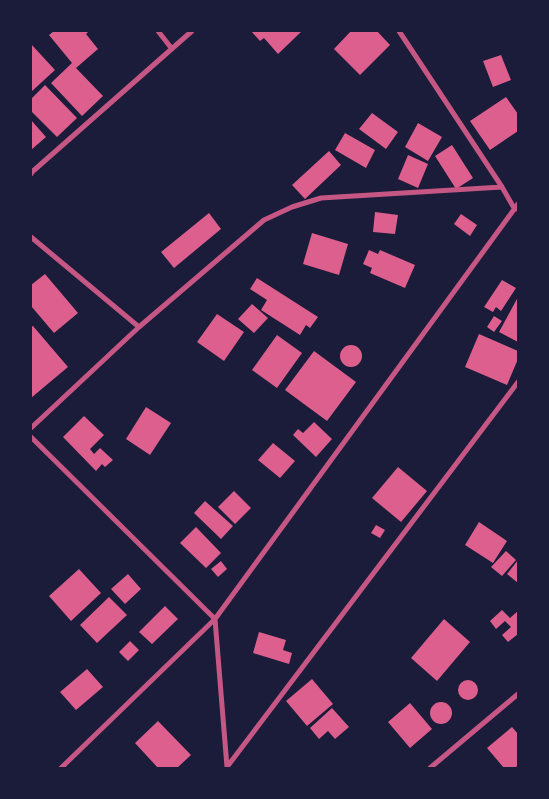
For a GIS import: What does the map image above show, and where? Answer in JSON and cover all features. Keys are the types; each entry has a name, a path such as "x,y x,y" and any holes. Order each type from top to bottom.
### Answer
{"street":[{"path":"158,31 172,49"},
{"path":"31,174 192,31"},
{"path":"61,768 215,619 517,207 399,31"},
{"path":"31,428 139,327 264,220 292,207 322,198 502,187"},
{"path":"31,237 139,327"},
{"path":"227,767 518,382"},
{"path":"31,437 215,619 227,767"},
{"path":"430,768 518,694"}],"building":[{"path":"54,31 89,31 86,34 98,49 76,68 103,96 82,116 51,83 72,63 49,35"},
{"path":"251,31 302,31 278,54 264,38 260,41"},
{"path":"351,31 377,31 390,45 360,75 334,49"},
{"path":"31,44 55,70 31,92"},
{"path":"501,55 511,80 493,87 483,61"},
{"path":"45,85 77,118 57,137 31,111 31,99"},
{"path":"506,97 518,114 518,131 490,150 470,121"},
{"path":"372,113 398,132 386,149 359,129"},
{"path":"31,120 46,137 31,150"},
{"path":"418,123 442,137 428,161 405,147"},
{"path":"345,133 375,150 366,168 335,150"},
{"path":"452,145 473,178 456,189 435,156"},
{"path":"329,151 341,165 305,199 292,185"},
{"path":"408,155 428,164 418,188 398,179"},
{"path":"375,212 398,215 395,234 373,232"},
{"path":"209,213 221,229 174,268 161,252"},
{"path":"461,214 477,225 470,236 454,224"},
{"path":"312,233 348,244 339,275 303,264"},
{"path":"369,250 378,254 380,250 415,265 405,288 370,273 372,268 363,264"},
{"path":"45,274 78,313 54,333 31,306 31,285"},
{"path":"257,278 318,317 310,328 306,325 300,335 261,310 267,300 250,289"},
{"path":"502,280 516,288 501,311 496,307 493,312 484,307"},
{"path":"518,297 518,342 499,332"},
{"path":"252,304 268,318 254,333 238,319"},
{"path":"217,314 244,332 224,361 197,342"},
{"path":"494,316 502,321 494,332 487,327"},
{"path":"33,326 68,367 31,398 31,327"},
{"path":"479,334 518,351 518,359 507,385 465,367"},
{"path":"277,335 302,353 277,388 252,370"},
{"path":"351,345 359,348 362,356 359,364 351,367 343,364 340,356 343,348"},
{"path":"314,351 356,382 327,421 285,390"},
{"path":"146,407 171,423 150,455 126,439"},
{"path":"84,416 104,435 90,449 94,454 100,448 113,460 105,467 102,464 96,471 63,437"},
{"path":"314,422 332,439 316,457 293,435 298,429 303,433"},
{"path":"273,443 295,461 280,478 258,460"},
{"path":"398,467 427,491 401,522 372,498"},
{"path":"234,491 251,508 235,524 218,507"},
{"path":"205,501 233,526 221,539 194,513"},
{"path":"479,522 507,541 493,563 465,545"},
{"path":"376,525 385,530 380,538 371,533"},
{"path":"196,527 221,553 206,568 180,543"},
{"path":"506,551 516,560 502,576 491,567"},
{"path":"518,560 518,583 507,574"},
{"path":"221,561 227,569 218,577 211,569"},
{"path":"79,569 101,593 71,621 49,596"},
{"path":"128,574 141,589 125,604 111,589"},
{"path":"109,597 127,615 97,643 80,625"},
{"path":"165,606 178,619 152,644 139,632"},
{"path":"502,610 510,618 518,611 518,634 508,642 502,635 511,627 505,621 496,629 490,621"},
{"path":"444,619 470,642 437,681 411,658"},
{"path":"259,632 286,640 283,650 292,653 289,664 253,653"},
{"path":"130,641 139,650 128,661 119,652"},
{"path":"87,669 103,687 76,710 60,692"},
{"path":"312,679 333,704 307,726 286,701"},
{"path":"468,680 475,683 478,690 475,697 468,700 461,697 458,690 461,683"},
{"path":"441,702 449,705 452,713 449,721 441,724 433,721 430,713 433,705"},
{"path":"410,703 432,729 410,748 388,722"},
{"path":"332,708 349,727 335,739 328,731 319,739 310,728"},
{"path":"158,721 191,755 177,768 158,768 135,743"},
{"path":"512,727 518,734 518,765 515,768 504,768 487,748"}]}
